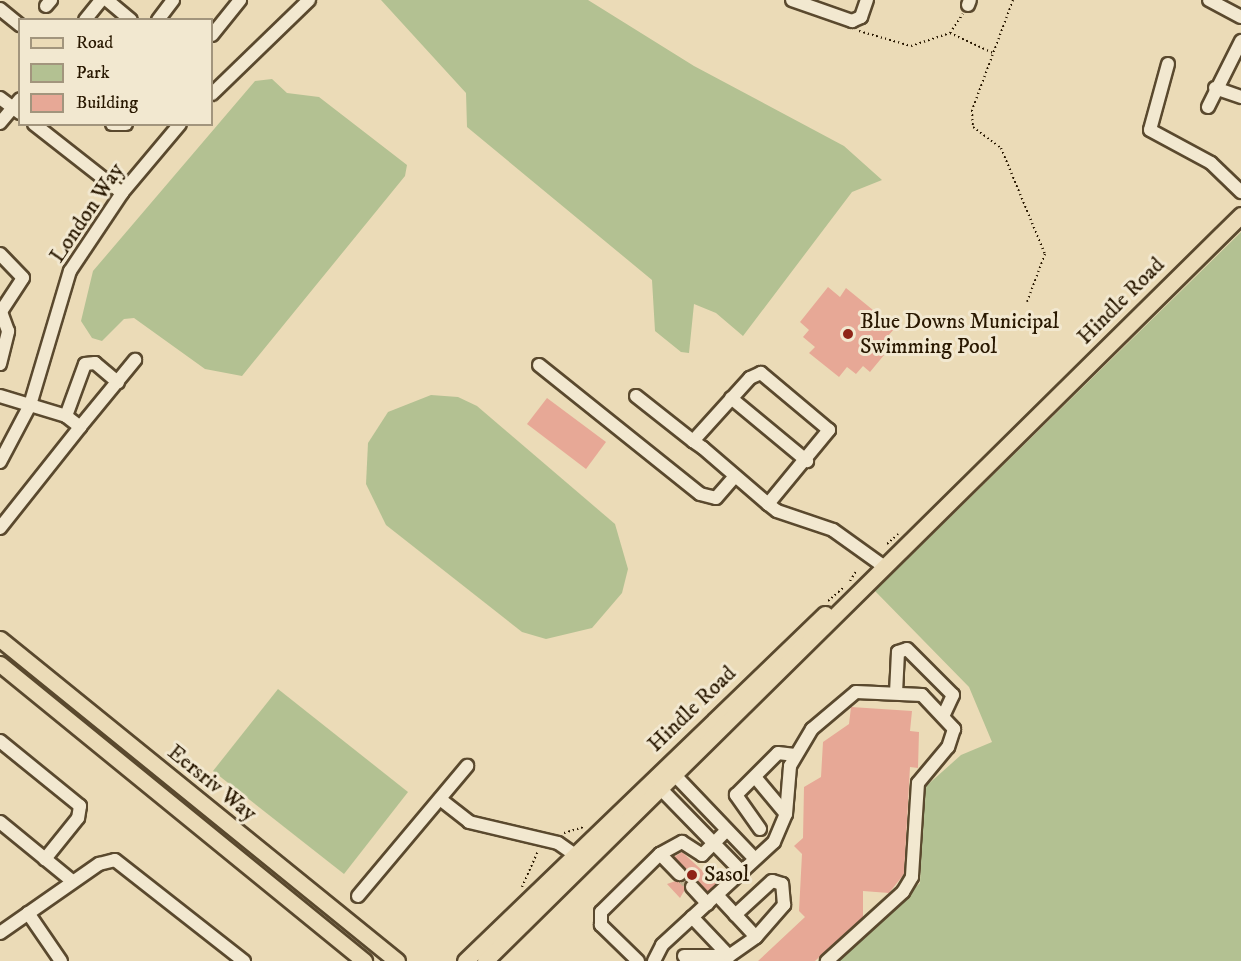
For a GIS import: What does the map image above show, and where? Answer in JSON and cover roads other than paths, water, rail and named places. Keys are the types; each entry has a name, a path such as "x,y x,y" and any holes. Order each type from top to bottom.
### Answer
{"main road":[{"name":"Hindle Road","path":"465,961 574,854 670,771 1241,215"},
{"name":"Eersriv Way","path":"0,639 397,961"},
{"name":"Eersriv Way","path":"0,664 364,961"},
{"name":"Hindle Road","path":"485,961 656,784"}],"street":[{"path":"87,18 101,0"},
{"path":"106,0 128,18"},
{"path":"160,18 173,0"},
{"path":"213,34 240,0"},
{"path":"213,93 309,0"},
{"path":"792,0 851,21 861,17 867,0"},
{"path":"1209,0 1241,17"},
{"path":"0,9 18,22"},
{"path":"1208,107 1215,88 1241,41"},
{"path":"1168,64 1150,130 1211,163 1241,192"},
{"path":"1215,88 1241,97"},
{"path":"0,98 17,107 0,123"},
{"path":"37,126 122,193"},
{"name":"London Way","path":"0,462 35,407 60,292 122,193 178,126"},
{"path":"0,254 23,278 0,312 8,330 0,364"},
{"path":"0,528 135,360"},
{"path":"66,416 82,368 93,362 118,381"},
{"path":"539,365 700,494 716,498 735,476"},
{"path":"693,441 750,378 766,374 829,430 807,461 768,504"},
{"path":"0,396 66,416 80,427"},
{"path":"636,396 768,504 793,519 833,530 883,565"},
{"path":"731,398 807,461"},
{"path":"896,693 897,652 907,649 953,695 944,714"},
{"path":"654,961 662,945 774,842 786,814 795,755 812,729 855,692 922,695 952,722 953,738 918,783 910,883 827,961"},
{"path":"0,741 80,806 78,818 45,859"},
{"path":"760,829 735,798 781,751 795,755"},
{"path":"358,896 467,766"},
{"path":"670,771 755,859"},
{"path":"754,777 786,814"},
{"path":"656,784 742,872"},
{"path":"440,799 469,822 558,843 574,854"},
{"path":"0,822 72,881"},
{"path":"638,961 601,925 600,915 660,854 682,842 702,855 727,830"},
{"path":"660,854 679,874"},
{"path":"0,933 72,881 105,861 121,863 244,961"},
{"path":"684,956 729,956 756,938 784,905 782,884 772,881 735,915"},
{"path":"692,887 735,915 756,938"},
{"path":"28,913 61,961"},
{"path":"692,917 729,956"}],"tunnel":[{"path":"679,874 692,887"}],"place":[{"name":"Blue Downs Municipal Swimming Pool","path":"848,334"},
{"name":"Sasol","path":"692,875"}]}
